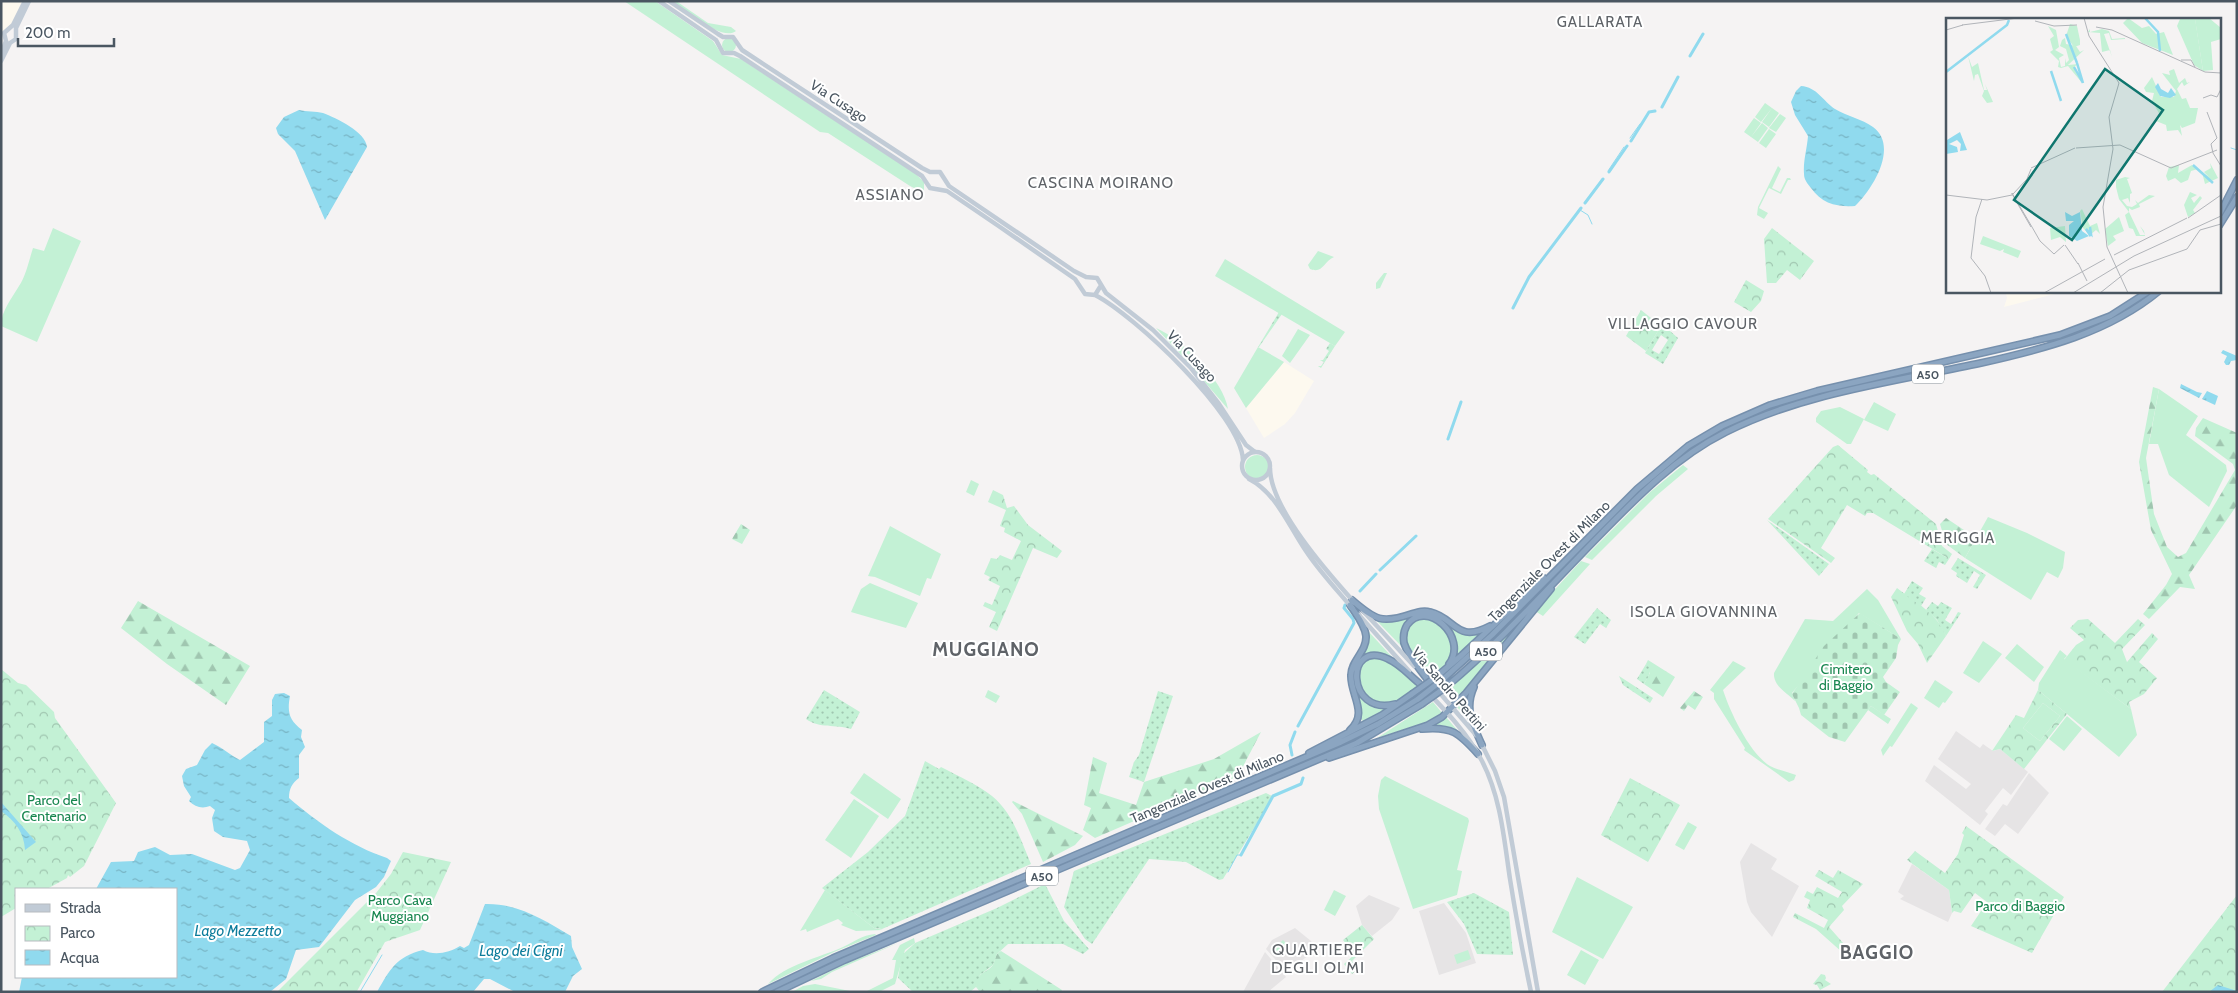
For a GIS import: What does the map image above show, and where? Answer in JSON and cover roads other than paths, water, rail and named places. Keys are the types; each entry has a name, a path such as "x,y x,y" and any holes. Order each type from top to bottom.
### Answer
{"highway":[{"path":"2220,213 2237,180"},
{"path":"2220,224 2237,197"},
{"name":"Tangenziale Ovest di Milano","path":"762,992 833,958 1282,768 1352,732 1372,728 1418,699 1473,654 1540,580 1556,569 1637,489 1688,446 1722,426 1770,405 1817,391 2060,335 2110,316 2147,292"},
{"name":"Tangenziale Ovest di Milano","path":"776,992 845,960 1309,763 1357,745 1446,687 1526,614 1562,574 1639,496 1693,451 1725,432 1773,412 1810,401 2062,343 2123,316 2158,292"},
{"path":"1351,602 1380,620 1394,620 1418,612 1428,612 1439,616 1457,629 1467,632 1480,630 1497,622"},
{"path":"1351,602 1366,635 1366,643 1352,668 1350,676 1359,713 1352,732"},
{"path":"1282,768 1352,732 1412,694 1444,671 1516,607"},
{"path":"1357,745 1378,741 1434,722 1447,713 1479,679 1526,614"},
{"path":"1427,679 1411,657 1404,640 1407,625 1415,618 1425,616 1435,618 1453,638 1455,644 1454,656 1444,671"},
{"path":"1400,702 1376,704 1364,694 1358,688 1355,676 1361,663 1372,656 1384,657 1419,683"},
{"path":"1479,679 1471,694 1469,706 1470,717 1482,745"},
{"path":"1411,730 1435,728 1453,731 1463,737 1478,754"}],"main road":[{"path":"1,61 8,42 4,35 13,25 25,1"},
{"path":"1,54 8,42 16,39 16,32 29,1"},
{"name":"Via Cusago","path":"659,1 719,44 723,53 734,53 882,149 925,180 930,188 947,191 1075,279 1086,295 1095,295 1108,302 1140,327 1191,376 1225,422 1242,450 1243,460"},
{"name":"Via Cusago","path":"668,1 724,37 733,37 738,46 790,82 930,172 940,172 949,186 1074,271 1086,277 1097,278 1100,287 1153,330 1183,360 1219,404 1246,444 1255,452"},
{"path":"8,30 12,29 16,32"},
{"path":"719,44 724,37"},
{"path":"734,53 738,46"},
{"path":"925,180 930,172"},
{"path":"939,189 945,180"},
{"path":"1081,286 1086,277"},
{"path":"1095,295 1100,287"},
{"path":"1255,452 1266,456 1270,468 1263,478 1256,481 1249,479 1242,470 1243,460 1248,454 1255,452"},
{"name":"Via Sandro Pertini","path":"1270,468 1274,490 1291,521 1322,565 1351,602 1453,707 1482,745 1495,771 1505,802 1538,992"},
{"name":"Via Sandro Pertini","path":"1249,479 1268,492 1309,555 1447,713 1478,754 1490,778 1498,804 1517,922 1531,992"}],"water":[{"path":"1801,86 1816,92 1835,109 1869,124 1880,135 1884,145 1880,167 1869,189 1855,206 1836,205 1825,201 1815,193 1805,180 1804,164 1808,136 1795,115 1791,102 1796,91"},
{"path":"299,110 323,113 342,122 362,136 367,147 325,220 295,151 278,134 276,128 284,117"},
{"path":"2223,350 2237,356 2237,360 2231,361 2229,365 2226,365 2224,362 2227,356 2221,353"},
{"path":"2181,384 2202,393 2199,398 2180,388"},
{"path":"2207,391 2218,396 2215,405 2202,399"},
{"name":"Lago Mezzetto","path":"284,693 290,696 290,715 294,723 302,730 301,737 305,747 299,755 299,778 291,786 289,798 335,833 391,861 384,877 376,887 355,900 319,947 296,950 286,979 270,992 19,992 22,978 178,978 178,888 97,888 111,862 134,861 138,852 155,847 170,855 192,854 235,870 240,868 250,850 247,841 223,837 214,831 212,818 215,810 210,806 196,806 189,801 191,797 184,786 182,776 186,769 197,765 205,750 212,743 240,760 264,742 264,722 272,716 272,700 275,694"},
{"path":"1,802 36,842 25,850 21,832 11,819 1,811"},
{"name":"Lago dei Cigni","path":"485,904 497,904 519,909 571,936 572,947 582,969 573,976 565,992 515,992 490,979 484,979 473,992 377,992 390,970 406,956 423,950 432,953 442,953 460,946 464,948 469,945"},
{"path":"2218,985 2237,991 2237,992 2209,992"}],"waterway":[{"path":"1690,56 1703,34"},
{"path":"1662,107 1678,77"},
{"path":"1631,141 1649,112 1655,111"},
{"path":"1630,138 1640,124"},
{"path":"1609,172 1627,146"},
{"path":"1608,171 1624,147"},
{"path":"2231,148 2237,150"},
{"path":"1585,203 1603,179"},
{"path":"1513,308 1529,277 1581,208"},
{"path":"1580,210 1588,215 1592,224"},
{"path":"1448,439 1461,402"},
{"path":"1380,570 1416,536"},
{"path":"1360,591 1376,574"},
{"path":"1298,726 1354,623 1344,608 1345,605"},
{"path":"1292,755 1290,745 1295,732"},
{"path":"1241,855 1273,796 1301,784 1303,778"},
{"path":"1228,872 1237,855 1241,855"},
{"path":"360,992 382,955"}],"district":[{"name":"GALLARATA","path":"1600,22"},
{"name":"CASCINA MOIRANO","path":"1101,183"},
{"name":"ASSIANO","path":"890,195"},
{"name":"VILLAGGIO CAVOUR","path":"1683,324"},
{"name":"MERIGGIA","path":"1958,538"},
{"name":"ISOLA GIOVANNINA","path":"1704,612"},
{"name":"MUGGIANO","path":"986,649"},
{"name":"BAGGIO","path":"1877,952"},
{"name":"QUARTIERE DEGLI OLMI","path":"1318,958"}],"park label":[{"name":"Cimitero di Baggio","path":"1846,678"},
{"name":"Parco del Centenario","path":"54,808"},
{"name":"Parco di Baggio","path":"2020,906"},
{"name":"Parco Cava Muggiano","path":"400,908"}]}
